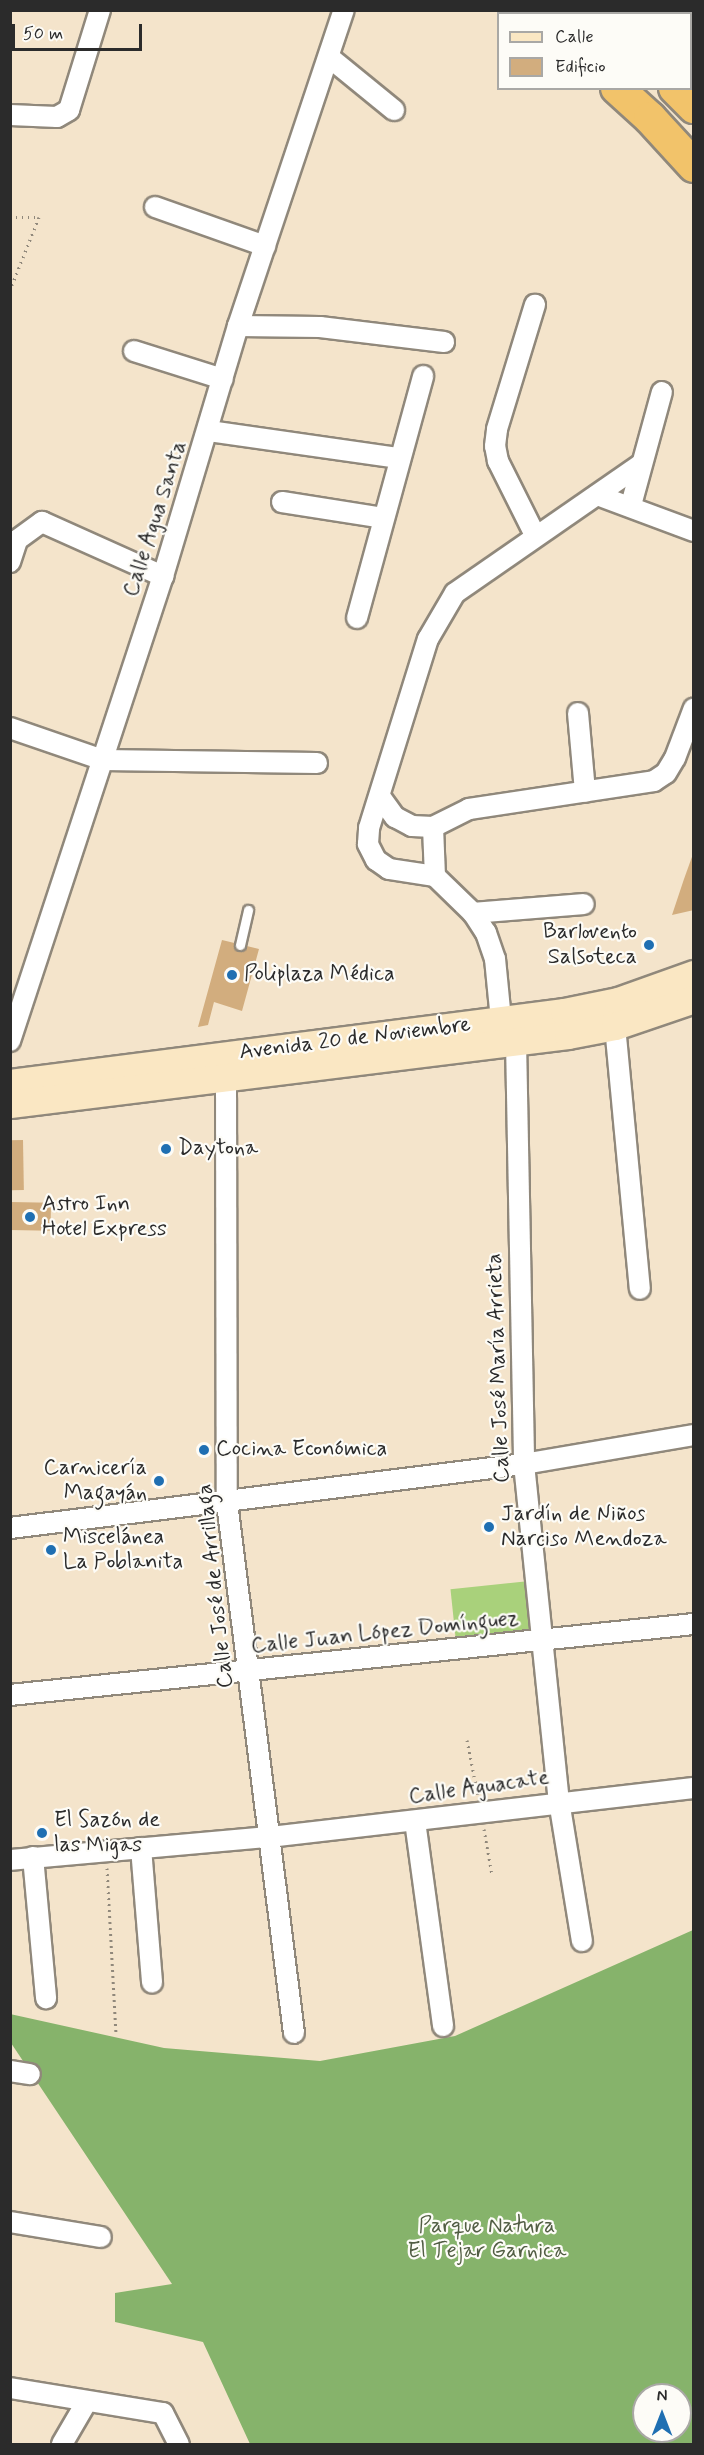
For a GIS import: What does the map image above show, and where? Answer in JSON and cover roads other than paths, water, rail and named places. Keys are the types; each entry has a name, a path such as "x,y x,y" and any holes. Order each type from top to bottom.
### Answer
{"highway":[{"path":"619,90 650,117 693,166"},
{"path":"648,90 693,136"},
{"path":"677,90 693,107"}],"main road":[{"name":"Avenida 20 de Noviembre","path":"10,1104 226,1078 508,1031 618,1001 693,974"},
{"name":"Avenida 20 de Noviembre","path":"10,1083 508,1031 615,1026 693,999"}],"street":[{"path":"10,115 57,117 69,110 100,10"},
{"name":"Calle Agua Santa","path":"10,1041 163,576 209,431 238,326 344,10"},
{"path":"329,57 394,110"},
{"path":"155,207 265,246"},
{"path":"535,305 496,429 495,446 498,460 535,535"},
{"path":"238,326 320,327 444,342"},
{"path":"134,351 223,379"},
{"path":"357,618 423,376"},
{"path":"631,505 662,392"},
{"path":"209,431 399,458"},
{"path":"433,828 435,876 389,869 376,860 368,844 369,828 381,798 428,639 455,593 535,535 641,464"},
{"path":"597,495 631,505 693,531"},
{"path":"282,502 383,518"},
{"path":"10,562 17,540 42,522 163,576"},
{"path":"381,798 395,816 412,826 433,828 469,809 654,781 666,773 693,708"},
{"path":"578,713 585,792"},
{"path":"10,728 103,760 317,763"},
{"name":"Calle José María Arrieta","path":"435,876 473,914 486,933 495,959 508,1031 524,1464 540,1639 559,1801 582,1941"},
{"path":"473,914 584,904"},
{"path":"615,1026 640,1289"},
{"name":"Calle José de Arrillaga","path":"226,1078 227,1503 294,2033"},
{"path":"10,1528 227,1503 524,1464 693,1435"},
{"name":"Calle Juan López Domínguez","path":"10,1695 249,1672 693,1624"},
{"name":"Calle Aguacate","path":"10,1860 270,1837 415,1821 559,1801 692,1794"},
{"path":"415,1821 443,2026"},
{"path":"141,1848 152,1983"},
{"path":"33,1857 46,1998"},
{"path":"10,2222 101,2237"},
{"path":"10,2388 87,2403 163,2413 179,2445"},
{"path":"62,2445 87,2403"}],"lane":[{"path":"240,945 248,910"}],"place":[{"name":"Barlovento Salsoteca","path":"649,945"},
{"name":"Poliplaza Médica","path":"232,975"},
{"name":"Daytona","path":"166,1149"},
{"name":"Astro Inn Hotel Express","path":"30,1217"},
{"name":"Cocina Económica","path":"204,1450"},
{"name":"Carnicería Magayán","path":"159,1481"},
{"name":"Jardín de Niños Narciso Mendoza","path":"489,1527"},
{"name":"Miscelánea La Poblanita","path":"51,1550"},
{"name":"El Sazón de las Migas","path":"42,1833"}],"park label":[{"name":"Parque Natura El Tejar Garnica","path":"487,2238"}]}
